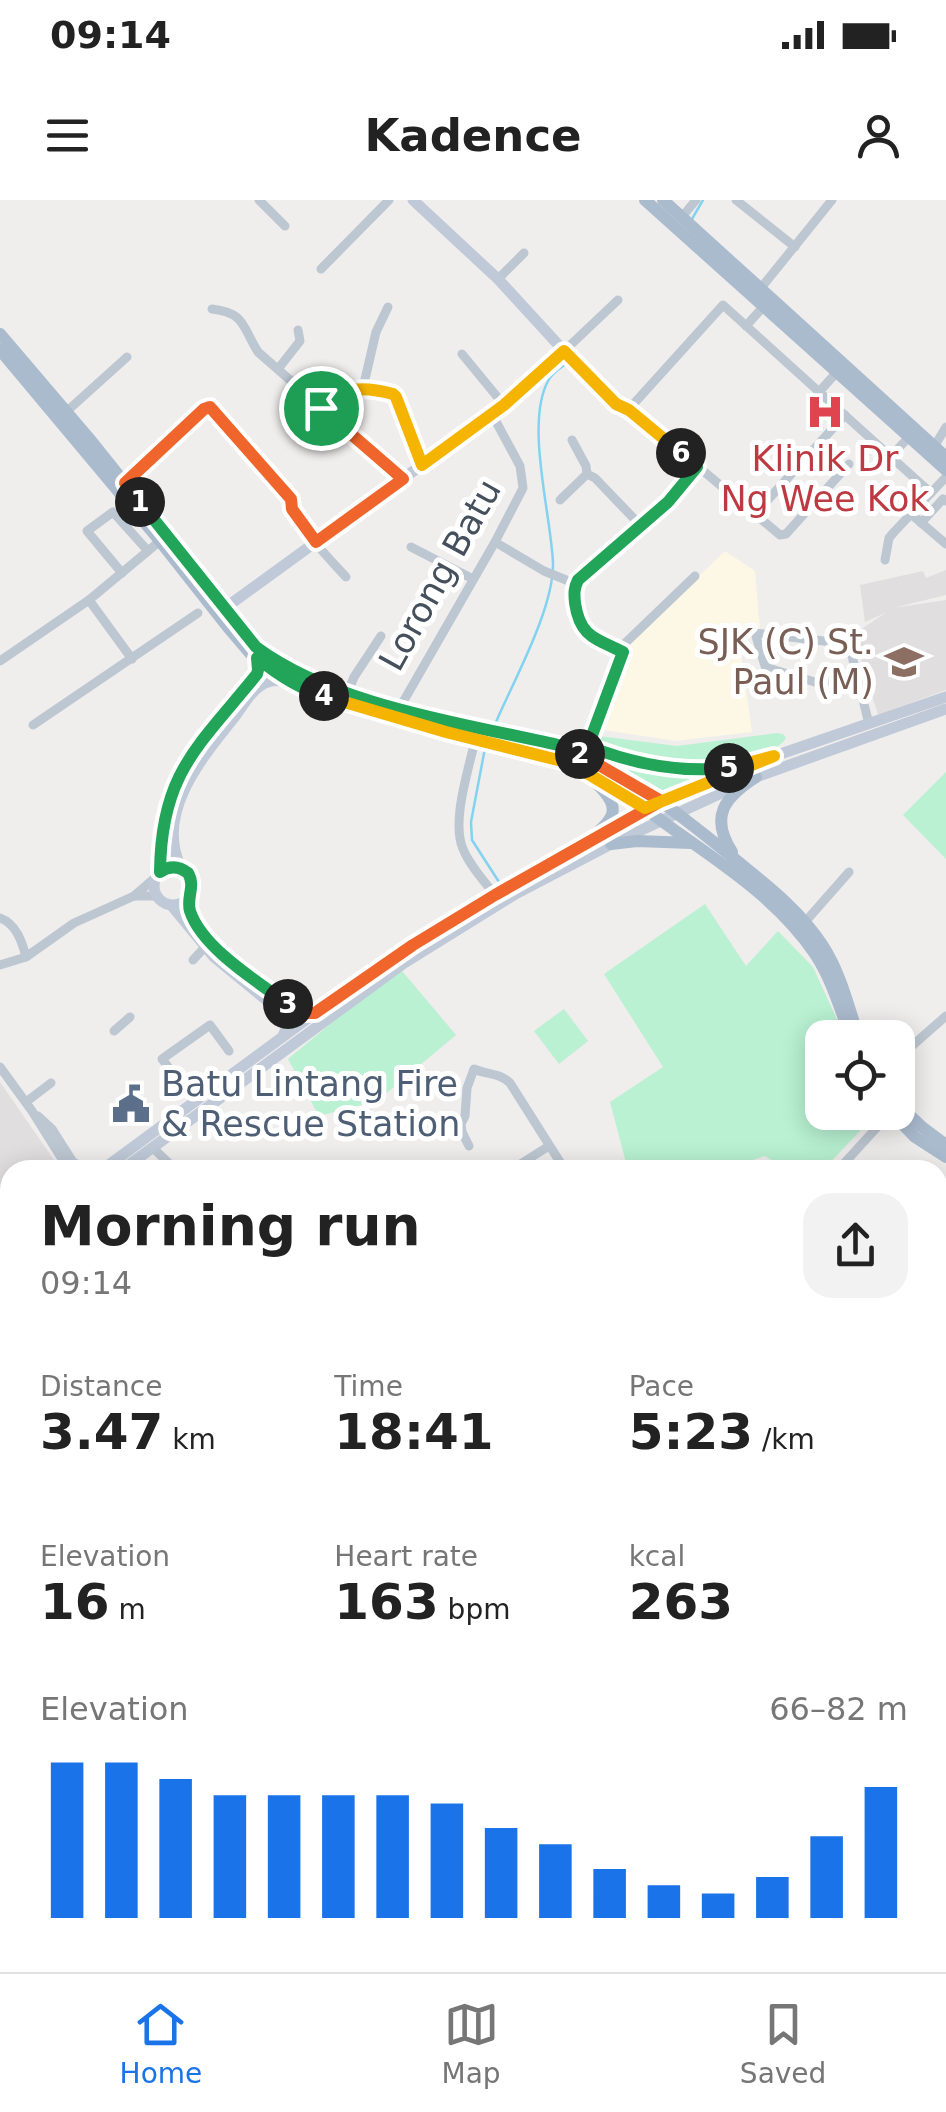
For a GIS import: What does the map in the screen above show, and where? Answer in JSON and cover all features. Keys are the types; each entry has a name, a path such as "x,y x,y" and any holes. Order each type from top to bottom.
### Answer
{"main road":[{"path":"226,608 504,405 564,351 498,279 413,200"},
{"path":"645,200 761,288 946,458"},
{"path":"662,200 762,307 946,474"},
{"path":"761,288 761,296 828,360 836,373"},
{"path":"0,334 256,647 279,664 318,683 485,735 498,746 549,757 582,770 645,808 749,884 798,932 827,974 844,1020"},
{"path":"0,350 227,626 257,658 291,682 314,693 485,735 588,746 668,769 727,768 774,756"},
{"path":"257,658 257,674 192,752 177,779 165,814 154,890 160,901 172,906 204,948 286,1016 288,1024 283,1036"},
{"path":"172,906 181,904 192,893 192,879 174,854 174,830 181,800 196,767 256,690 270,680 291,682"},
{"path":"115,1160 413,945 645,808 774,756 946,697"},
{"path":"136,1160 404,963 517,893 611,844 756,777 946,709"},
{"path":"558,745 600,764 661,801 773,889 824,948 853,1020"},
{"path":"582,770 603,789 613,805 609,823 589,840"},
{"path":"737,860 721,828 724,805 736,790 756,777"},
{"path":"611,844 693,843"},
{"path":"158,875 169,867 181,868"},
{"path":"188,899 197,925 220,951 294,1008 315,1013"},
{"path":"915,1121 946,1145"},
{"path":"908,1130 946,1157"}],"street":[{"path":"259,200 285,226"},
{"path":"321,269 389,200"},
{"path":"686,228 696,200"},
{"path":"736,200 748,204 795,247"},
{"path":"761,288 832,200"},
{"path":"498,279 524,253"},
{"path":"618,300 564,351 616,404 629,410 784,536 849,464"},
{"path":"629,410 724,306 931,493"},
{"path":"363,388 376,332 388,307"},
{"path":"746,326 762,307"},
{"path":"212,310 235,314 258,352 403,479"},
{"path":"278,369 300,341 298,330"},
{"path":"462,354 504,405"},
{"path":"66,412 127,356"},
{"path":"820,392 836,373"},
{"path":"321,408 336,394 363,388 396,397 422,465"},
{"path":"125,483 210,407 291,499 292,509 346,577"},
{"name":"Lorong Batu","path":"399,709 523,488 520,466 492,414"},
{"path":"755,514 845,414"},
{"path":"934,446 946,426"},
{"path":"891,456 908,437"},
{"path":"572,440 587,474"},
{"path":"588,746 623,652 590,635 580,625 576,584 668,502 697,467"},
{"path":"587,474 641,526"},
{"path":"560,500 587,474"},
{"path":"885,560 889,538 946,474"},
{"path":"921,523 939,501 946,502"},
{"path":"122,573 87,531 113,512 148,551"},
{"path":"911,514 946,544"},
{"path":"0,662 89,600 160,541"},
{"path":"495,542 544,571 576,584"},
{"path":"411,547 473,579"},
{"path":"618,650 694,576"},
{"path":"89,600 132,659"},
{"path":"33,725 198,613"},
{"path":"856,677 818,683 768,668 755,633 850,644 869,724"},
{"path":"348,692 381,636"},
{"path":"485,735 466,784 460,831 463,848 495,895"},
{"path":"805,922 849,872"},
{"path":"0,965 26,956 74,923 134,896 158,875"},
{"path":"134,896 156,896"},
{"path":"0,918 16,930 26,956"},
{"path":"193,960 204,948"},
{"path":"915,1043 946,1016"},
{"path":"114,1031 130,1018"},
{"path":"195,1101 162,1060 210,1026 230,1051"},
{"path":"0,1066 70,1160"},
{"path":"469,1146 462,1124 474,1069 501,1075 510,1084 558,1160"},
{"path":"29,1106 51,1083"},
{"path":"847,1160 875,1130"},
{"path":"527,1160 549,1146"},
{"path":"152,1148 165,1160"}],"shaded area":[{"path":"725,551 755,571 760,630 738,632 752,732 676,741 590,728 618,653"},
{"name":"SJK (C) St. Paul (M)","path":"946,570 946,595 893,608 946,600 946,690 878,715 854,634 887,612 865,622 860,585 923,571 926,578"},
{"path":"0,1082 54,1160 0,1160"}],"green space":[{"path":"777,733 786,738 771,750 712,764 675,763 598,746 599,736 677,746"},
{"path":"612,762 676,774 715,773 663,794"},
{"path":"946,772 946,859 903,815"},
{"path":"705,904 746,966 778,931 813,967 837,1020 805,1020 805,1130 861,1130 832,1160 771,1160 765,1156 753,1160 625,1160 610,1102 663,1067 604,974"},
{"path":"402,971 456,1035 377,1101 319,1116 288,1059 364,996"},
{"path":"564,1009 588,1041 559,1064 534,1031"}],"waterway":[{"path":"692,219 703,200"},
{"path":"496,722 540,622 552,581 539,421 548,381 564,365"},
{"path":"485,748 471,822 472,840 499,882"}],"place":[{"name":"Klinik Dr Ng Wee Kok","path":"825,412"},
{"name":"SJK (C) St. Paul (M)","path":"904,662"},
{"name":"Batu Lintang Fire & Rescue Station","path":"131,1104"}],"route":[{"path":"321,408 330,397 352,390 363,388 393,394 422,465 504,405 564,351 616,404 629,410 697,467 668,502 576,584 580,625 590,635 623,652 588,746 668,769 727,768 774,756 645,808 566,762 314,693 273,672 257,658 257,674 192,752 177,779 162,829 160,872 176,867 188,873 193,886 188,899 190,911 208,939 254,980 306,1013 315,1013 413,945 546,865 645,808 661,801 600,764 558,745 399,709 318,683 279,664 256,647 125,483 210,407 291,499 292,509 316,542 403,479 321,408"}]}
